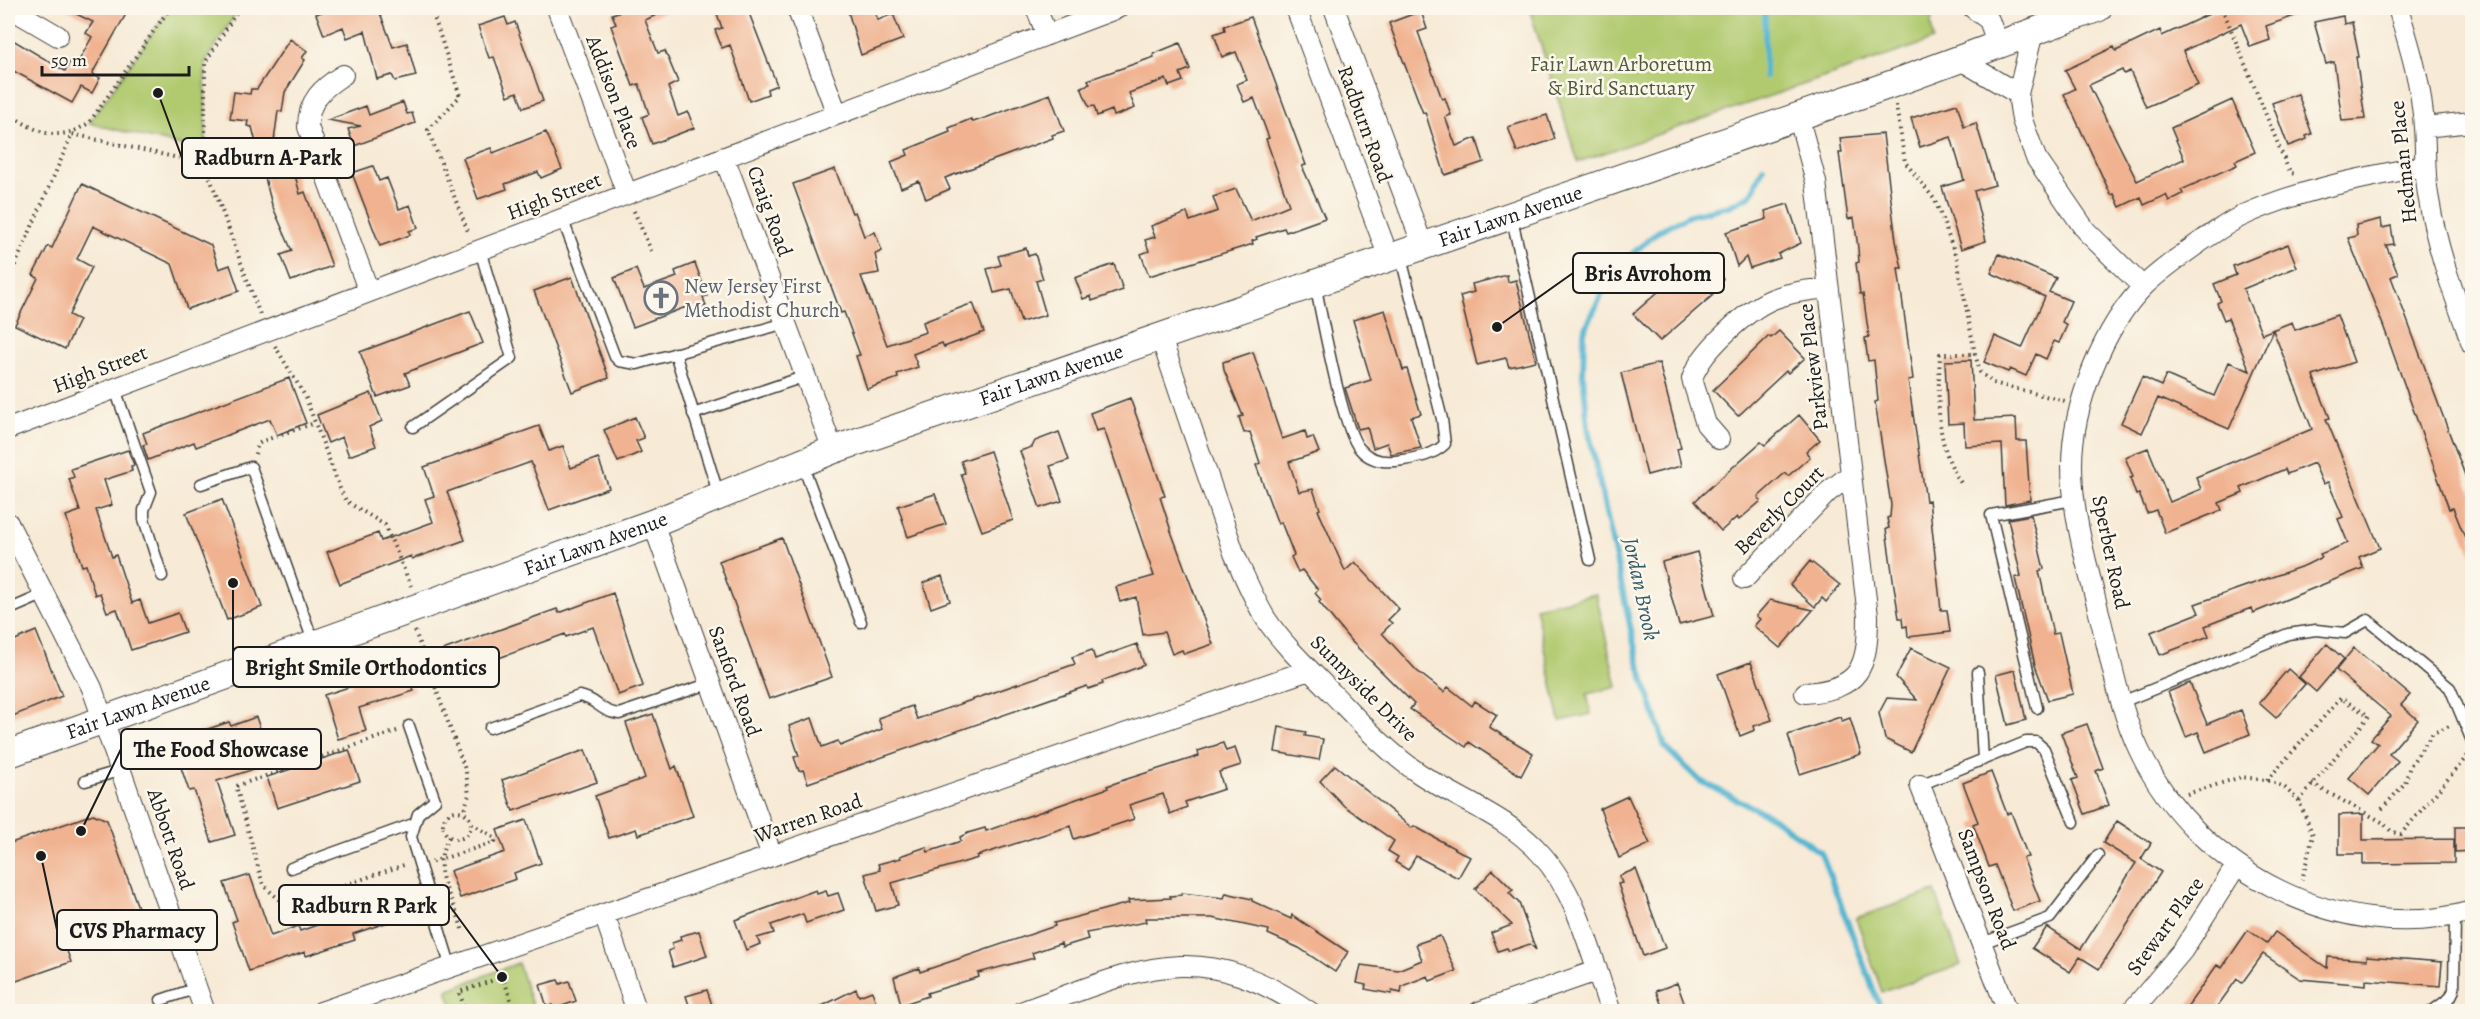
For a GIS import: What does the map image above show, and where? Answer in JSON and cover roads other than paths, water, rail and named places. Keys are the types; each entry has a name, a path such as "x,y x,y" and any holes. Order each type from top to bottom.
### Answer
{"main road":[{"name":"Fair Lawn Avenue","path":"8,754 653,523 833,450 1892,84 2098,8"}],"street":[{"path":"10,8 58,36"},
{"name":"Addison Place","path":"556,8 627,194"},
{"path":"797,8 837,114"},
{"path":"1036,8 1047,34"},
{"name":"High Street","path":"8,429 1118,8"},
{"name":"Radburn Road","path":"1296,8 1404,253"},
{"name":"Radburn Road","path":"1334,8 1404,253"},
{"name":"Hedman Place","path":"2398,8 2413,55 2424,127 2424,166 2436,235 2448,278 2472,344"},
{"path":"1985,12 1998,45"},
{"path":"2033,32 2018,94 2022,120 2036,158 2059,195 2086,231 2143,287"},
{"path":"1959,60 2018,94"},
{"path":"343,75 324,87 314,99 308,115 308,127 369,292"},
{"name":"Parkview Place","path":"1798,115 1816,182 1849,476 1868,616 1866,656 1860,670 1851,681 1836,688 1804,693"},
{"path":"2424,127 2472,122"},
{"name":"Craig Road","path":"724,157 833,450"},
{"name":"Sperber Road","path":"2424,166 2316,188 2241,216 2178,256 2143,287 2112,329 2097,358 2081,405 2072,462 2073,500 2122,702 2139,752 2170,801 2206,842 2236,866 2268,886 2335,911 2375,918 2411,919 2464,913"},
{"path":"1719,439 1706,424 1694,385 1696,368 1703,357 1752,312 1772,299 1795,292 1828,288"},
{"name":"Sunnyside Drive","path":"1161,338 1248,587 1266,619 1310,670 1388,748 1420,774 1493,815 1541,854 1559,878 1577,914 1611,1011"},
{"name":"Beverly Court","path":"1744,579 1828,492 1849,476"},
{"name":"Abbott Road","path":"8,523 77,657 104,719 205,1011"},
{"name":"Sanford Road","path":"653,523 772,856"},
{"name":"Warren Road","path":"321,1011 361,1005 451,968 1310,670"},
{"name":"Sampson Road","path":"1920,785 2008,1011"},
{"name":"Stewart Place","path":"2131,1011 2183,950 2236,866"},
{"path":"604,914 637,1011"},
{"path":"1021,1011 1129,973 1162,966 1192,965 1222,969 1251,977 1279,990 1310,1011"},
{"path":"1479,1011 1596,970"}],"lane":[{"path":"1511,215 1590,560"},
{"path":"562,218 615,357 619,361 637,364 786,323"},
{"path":"413,427 512,358 478,251"},
{"path":"1315,284 1352,438 1360,450 1375,460 1390,463 1439,450 1445,444 1442,419 1404,253"},
{"path":"675,353 719,496"},
{"path":"693,414 806,376"},
{"path":"115,388 151,492 144,510 144,519 162,576"},
{"path":"802,463 861,622"},
{"path":"201,484 251,467 314,644"},
{"path":"2037,708 1991,515 2073,500"},
{"path":"8,610 45,594"},
{"path":"2122,702 2288,634 2316,630 2345,633 2368,620 2450,688 2472,741"},
{"path":"1978,672 1983,760"},
{"path":"490,728 579,696 591,698 604,712 619,714 711,684"},
{"path":"409,726 435,800 418,814 413,824 411,837 451,968"},
{"path":"1920,785 2026,742 2036,742 2044,749 2074,822"},
{"path":"85,781 122,770"},
{"path":"291,868 413,824"},
{"path":"1982,943 2050,918 2098,855"},
{"path":"2430,1011 2450,998 2454,990 2464,913"},
{"path":"144,939 176,926"},
{"path":"161,1000 197,988"}],"waterway":[{"name":"Jordan Brook","path":"1765,8 1765,76"},
{"name":"Jordan Brook","path":"1763,168 1751,195 1729,206 1690,215 1660,230 1632,254 1605,287 1584,332 1583,375 1588,428 1637,658 1665,747 1700,781 1772,817 1821,853 1882,1012"}],"place":[{"name":"Radburn A-Park","path":"158,93"},
{"name":"New Jersey First Methodist Church","path":"661,298"},
{"name":"Bris Avrohom","path":"1497,327"},
{"name":"Bright Smile Orthodontics","path":"233,583"},
{"name":"The Food Showcase","path":"81,831"},
{"name":"CVS Pharmacy","path":"41,856"},
{"name":"Radburn R Park","path":"502,977"}],"park label":[{"name":"Fair Lawn Arboretum & Bird Sanctuary","path":"1621,76"}]}
